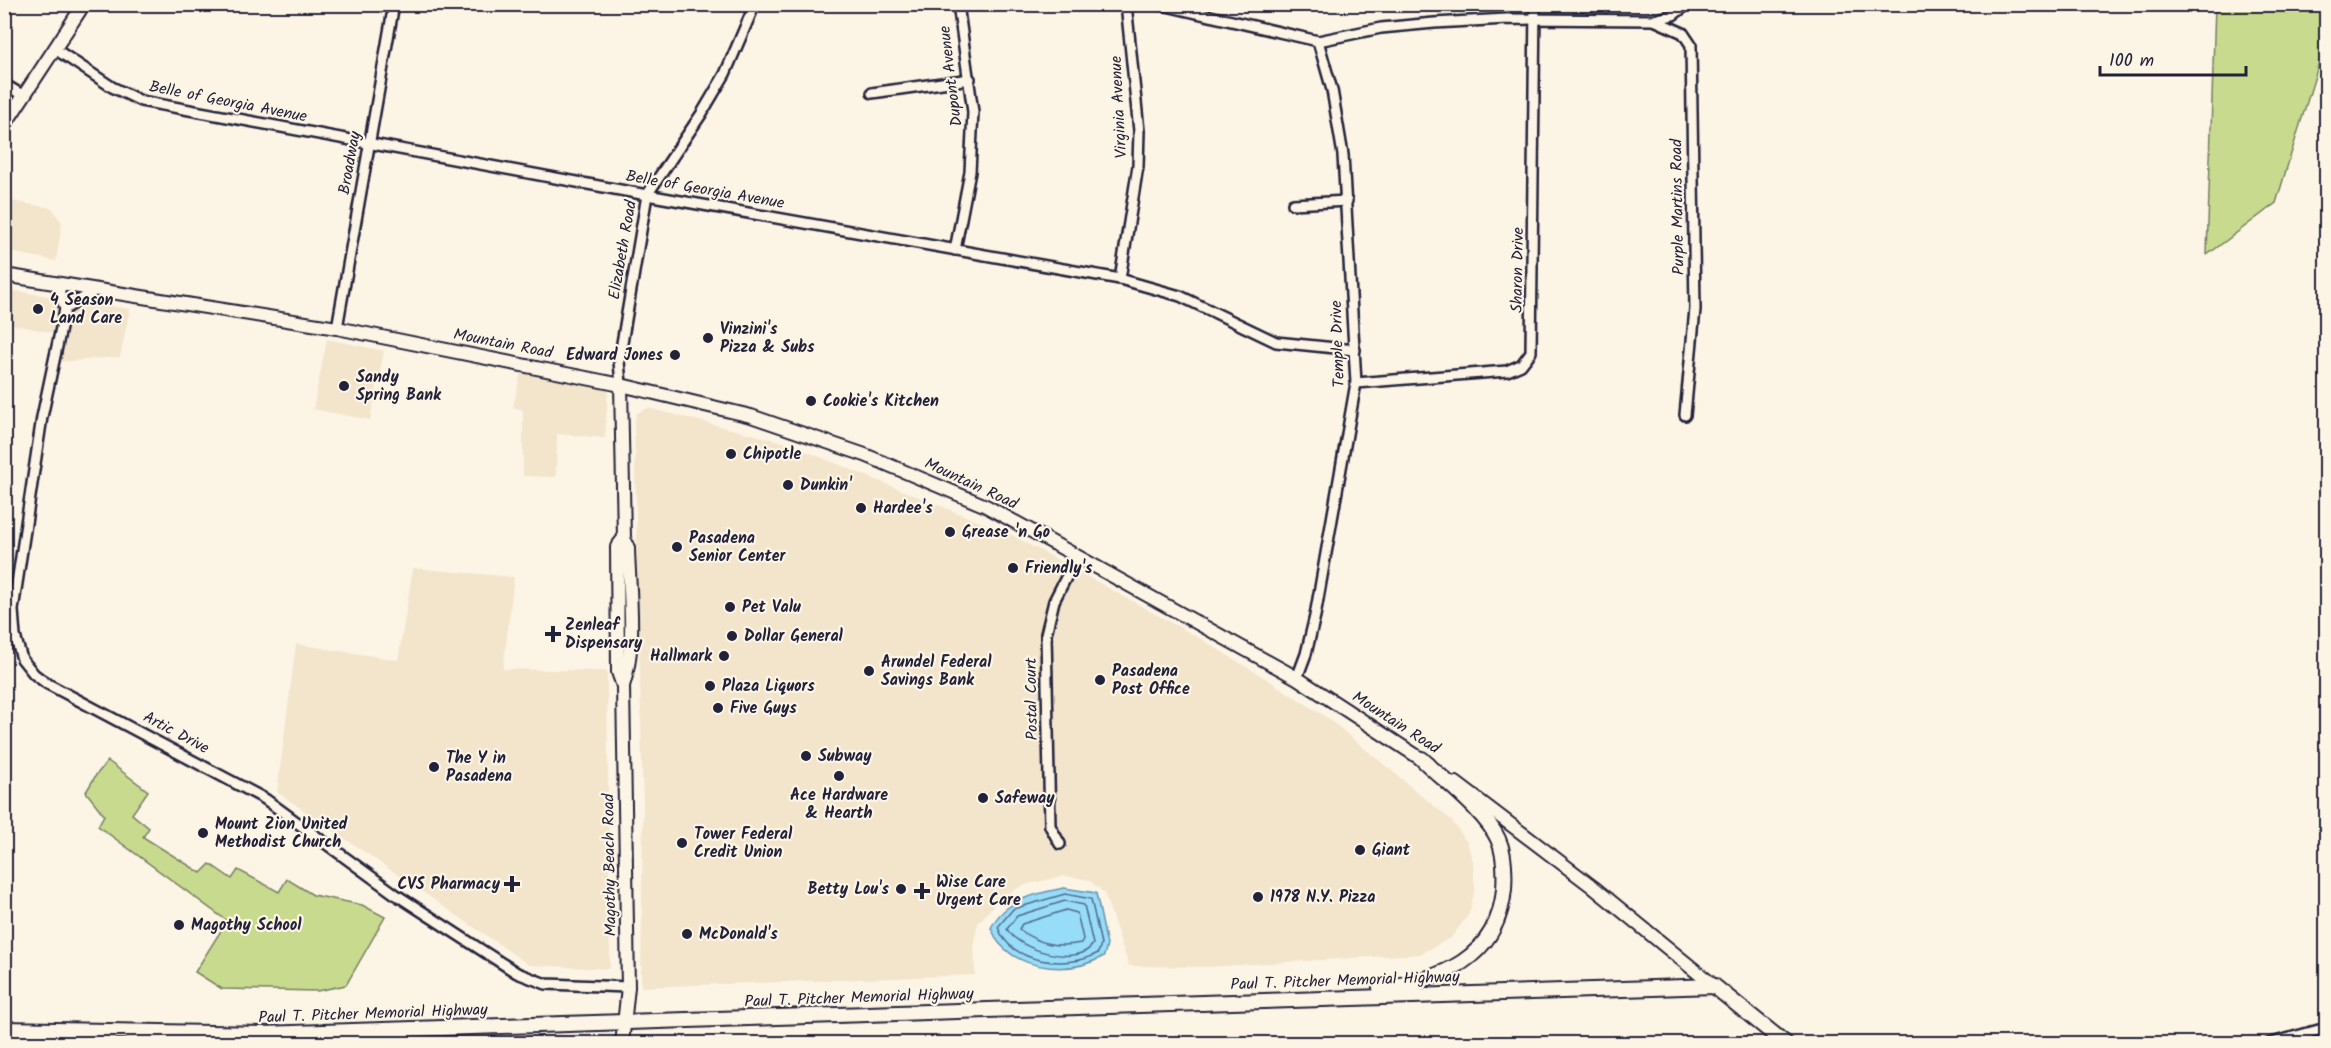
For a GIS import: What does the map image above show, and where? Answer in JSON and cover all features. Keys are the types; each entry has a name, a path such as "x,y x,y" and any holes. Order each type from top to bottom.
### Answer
{"main road":[{"path":"4,126 84,4"},
{"name":"Mountain Road","path":"4,275 337,328 621,385 751,416 865,455 986,506 1297,678 1422,759 1584,880 1786,1044"},
{"name":"Magothy Beach Road","path":"621,385 624,538 628,548 630,630 628,671 623,686 628,987 622,1044"},
{"path":"1264,1000 1406,985 1431,980 1453,969 1473,954 1488,937 1503,900 1505,880 1498,840 1485,821 1422,759"},
{"name":"Paul T. Pitcher Memorial Highway","path":"4,1029 263,1034 1714,986"},
{"path":"4,1019 95,1031"}],"street":[{"name":"Broadway","path":"337,328 394,4"},
{"name":"Elizabeth Road","path":"621,385 619,361 647,195 719,84 738,49 755,4"},
{"name":"Dupont Avenue","path":"955,250 973,154 974,112 958,4"},
{"name":"Virginia Avenue","path":"1120,279 1138,166 1139,132 1126,4"},
{"path":"1158,4 1318,41"},
{"name":"Sharon Drive","path":"1356,383 1507,371 1521,365 1531,352 1535,4"},
{"name":"Purple Martins Road","path":"1318,41 1381,28 1535,19 1654,20 1673,15 1688,4"},
{"name":"Purple Martins Road","path":"1654,20 1683,33 1691,45 1695,309 1685,414"},
{"name":"Temple Drive","path":"1297,678 1306,654 1323,576 1356,383 1347,201 1339,121 1318,41"},
{"name":"Belle of Georgia Avenue","path":"55,49 112,87 141,101 369,145 1120,279 1180,296 1276,342 1355,350"},
{"path":"872,93 970,79"},
{"path":"4,84 24,96"},
{"path":"1293,204 1347,201"},
{"name":"Artic Drive","path":"57,282 65,309 42,417 13,610 17,647 22,659 34,674 46,683 73,695 265,799 395,894 517,973 556,985 628,987"},
{"path":"65,309 97,289"},
{"name":"Postal Court","path":"1060,844 1050,826 1046,634 1054,601 1077,556"},
{"path":"2268,1044 2326,1028"}],"shaded area":[{"path":"5,200 52,208 62,223 56,261 5,251"},
{"path":"4,289 130,309 120,357 58,362 63,335 5,323"},
{"path":"327,339 384,351 370,420 313,409"},
{"path":"521,373 608,390 605,438 557,434 556,477 523,476 523,410 513,407"},
{"path":"648,408 783,442 1012,535 1201,639 1273,683 1329,719 1451,820 1467,842 1473,862 1475,889 1469,914 1451,938 1420,954 1206,967 1129,966 1104,893 1089,880 1065,876 1024,885 1001,897 978,923 974,941 975,975 641,987 643,810 634,422 637,413"},
{"path":"413,568 514,577 503,669 607,671 610,969 529,965 277,792 296,644 398,660"}],"green space":[{"path":"2215,5 2326,5 2326,40 2276,203 2207,255"},
{"path":"108,761 148,791 132,814 149,828 143,837 201,873 210,864 232,879 238,870 279,892 287,879 313,895 362,905 385,917 346,985 317,991 222,989 195,972 227,921 98,826 104,815 86,792"}],"water":[{"path":"1064,888 1096,893 1107,945 1104,956 1078,966 1050,967 1022,960 1010,953 999,942 991,928 1004,910 1022,899"}],"place":[{"name":"4 Season Land Care","path":"38,309"},
{"name":"Vinzini's Pizza & Subs","path":"708,338"},
{"name":"Edward Jones","path":"675,355"},
{"name":"Sandy Spring Bank","path":"344,386"},
{"name":"Cookie's Kitchen","path":"811,401"},
{"name":"Chipotle","path":"731,454"},
{"name":"Dunkin'","path":"788,485"},
{"name":"Hardee's","path":"861,508"},
{"name":"Grease 'n Go","path":"950,532"},
{"name":"Pasadena Senior Center","path":"677,547"},
{"name":"Friendly's","path":"1013,568"},
{"name":"Pet Valu","path":"730,607"},
{"name":"Zenleaf Dispensary","path":"553,634"},
{"name":"Dollar General","path":"732,636"},
{"name":"Hallmark","path":"724,656"},
{"name":"Arundel Federal Savings Bank","path":"869,671"},
{"name":"Pasadena Post Office","path":"1100,680"},
{"name":"Plaza Liquors","path":"710,686"},
{"name":"Five Guys","path":"718,708"},
{"name":"Subway","path":"806,756"},
{"name":"The Y in Pasadena","path":"434,767"},
{"name":"Ace Hardware & Hearth","path":"839,776"},
{"name":"Safeway","path":"983,798"},
{"name":"Mount Zion United Methodist Church","path":"203,833"},
{"name":"Tower Federal Credit Union","path":"682,843"},
{"name":"Giant","path":"1360,850"},
{"name":"CVS Pharmacy","path":"512,884"},
{"name":"Betty Lou's","path":"901,889"},
{"name":"Wise Care Urgent Care","path":"922,891"},
{"name":"1978 N.Y. Pizza","path":"1258,897"},
{"name":"Magothy School","path":"179,925"},
{"name":"McDonald's","path":"687,934"}]}
